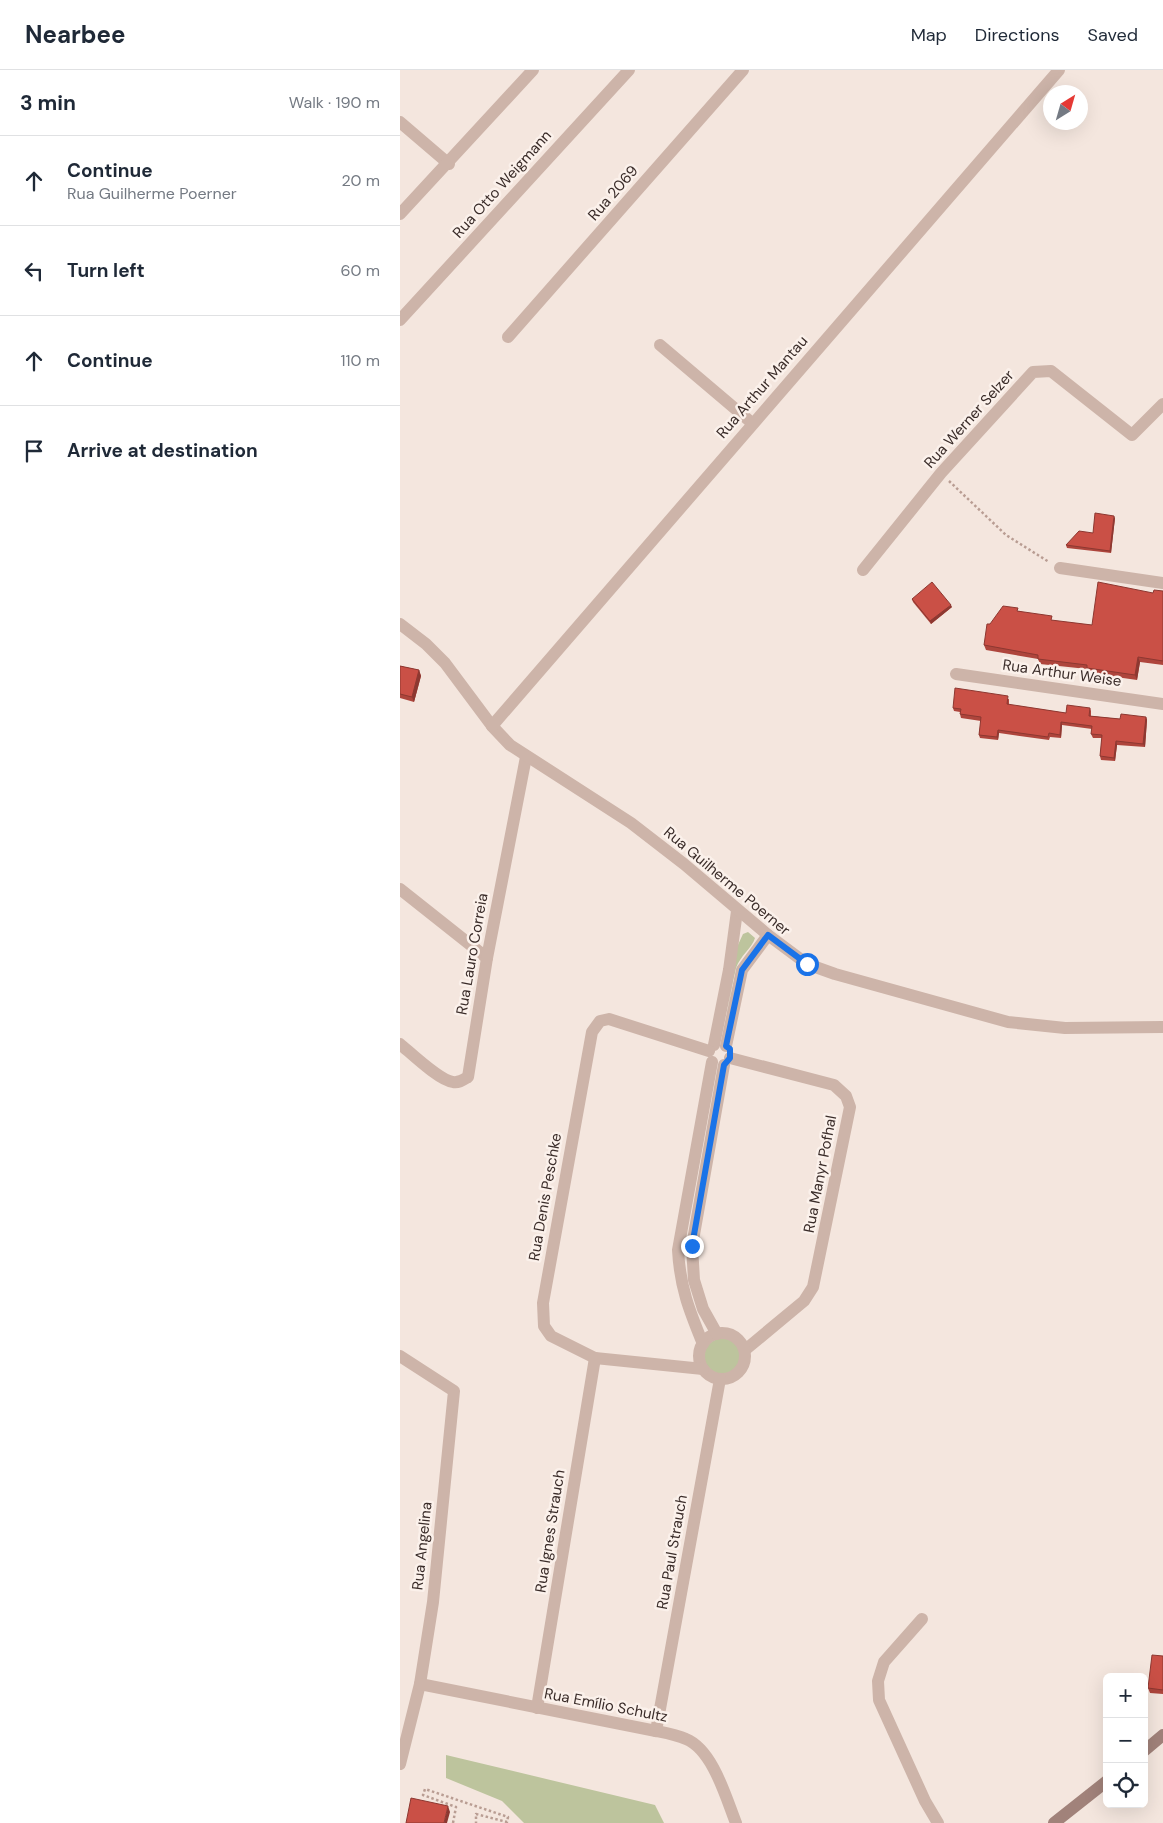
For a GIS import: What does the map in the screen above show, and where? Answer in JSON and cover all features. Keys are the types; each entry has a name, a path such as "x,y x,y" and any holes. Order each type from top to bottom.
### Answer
{"main road":[{"path":"1148,1748 1163,1735"},
{"path":"1054,1823 1103,1784"}],"street":[{"path":"400,214 449,164 533,70"},
{"name":"Rua Otto Weigmann","path":"400,320 629,70"},
{"name":"Rua 2069","path":"508,337 742,70"},
{"name":"Rua Arthur Mantau","path":"492,726 1059,70"},
{"path":"400,122 449,164"},
{"path":"660,345 752,423"},
{"name":"Rua Werner Selzer","path":"863,570 940,473 1033,372 1051,371 1132,435 1163,404"},
{"path":"1060,568 1163,583"},
{"name":"Rua Guilherme Poerner","path":"400,624 426,644 445,663 492,726 526,757 631,823 684,864 768,935 807,964 836,974 1008,1022 1065,1028 1163,1027"},
{"name":"Rua Arthur Weise","path":"956,674 1163,704"},
{"name":"Rua Lauro Correia","path":"400,1044 443,1078 452,1082 460,1082 468,1077 487,958 526,757"},
{"path":"400,889 487,958"},
{"path":"717,1334 703,1309 694,1280 692,1246 737,910"},
{"path":"703,1344 717,1334 734,1336 744,1350 743,1367 729,1379 710,1376 703,1369 700,1360 703,1344 690,1313 680,1280 678,1250 719,1055 742,970 768,935"},
{"name":"Rua Denis Peschke","path":"703,1369 595,1358 551,1336 544,1326 543,1303 592,1032 600,1021 609,1019 719,1055"},
{"name":"Rua Manyr Pofhal","path":"719,1055 834,1085 846,1096 850,1107 813,1287 804,1301 744,1350"},
{"name":"Rua Angelina","path":"400,1356 454,1392 433,1602 420,1684 400,1760"},
{"name":"Rua Ignes Strauch","path":"537,1708 595,1358"},
{"name":"Rua Paul Strauch","path":"656,1731 720,1379"},
{"path":"922,1619 884,1662 878,1680 879,1700 925,1801 938,1823"},
{"name":"Rua Emílio Schultz","path":"420,1684 656,1731 687,1739 703,1750 711,1762 736,1823"}],"path":[{"path":"940,473 1006,535 1060,568"},
{"path":"453,1823 456,1807 423,1795 424,1788 508,1817 507,1822 476,1814 476,1823"}],"green space":[{"path":"748,932 755,938 736,968 724,1035 737,947 743,934"},
{"path":"723,1338 736,1344 742,1357 736,1370 723,1376 710,1370 704,1357 710,1344"},
{"path":"446,1755 655,1805 664,1823 524,1823 502,1801 446,1778"}],"building":[{"path":"1095,513 1114,516 1110,551 1066,545 1079,531 1093,533"},
{"path":"932,582 951,605 930,621 912,599"},
{"path":"1098,582 1153,593 1154,590 1163,591 1163,661 1138,657 1135,675 1087,668 1087,665 1038,659 1038,655 984,645 987,624 990,624 1003,606 1018,608 1017,611 1052,616 1051,620 1092,625"},
{"path":"400,666 419,670 412,697 400,694"},
{"path":"955,688 1008,696 1007,704 1066,713 1067,705 1090,708 1089,716 1120,719 1121,714 1146,717 1143,744 1116,741 1114,758 1100,756 1102,735 1091,734 1092,726 1061,722 1060,735 1049,733 1048,737 998,730 997,737 979,735 981,717 960,714 961,709 953,708"},
{"path":"1152,1655 1163,1656 1163,1690 1148,1688"},
{"path":"411,1798 448,1806 444,1823 406,1823"}],"route":[{"path":"692,1246 694,1223 724,1065 728,1062 731,1054 730,1049 726,1046 742,970 752,953 768,935 787,951 807,964"}]}
